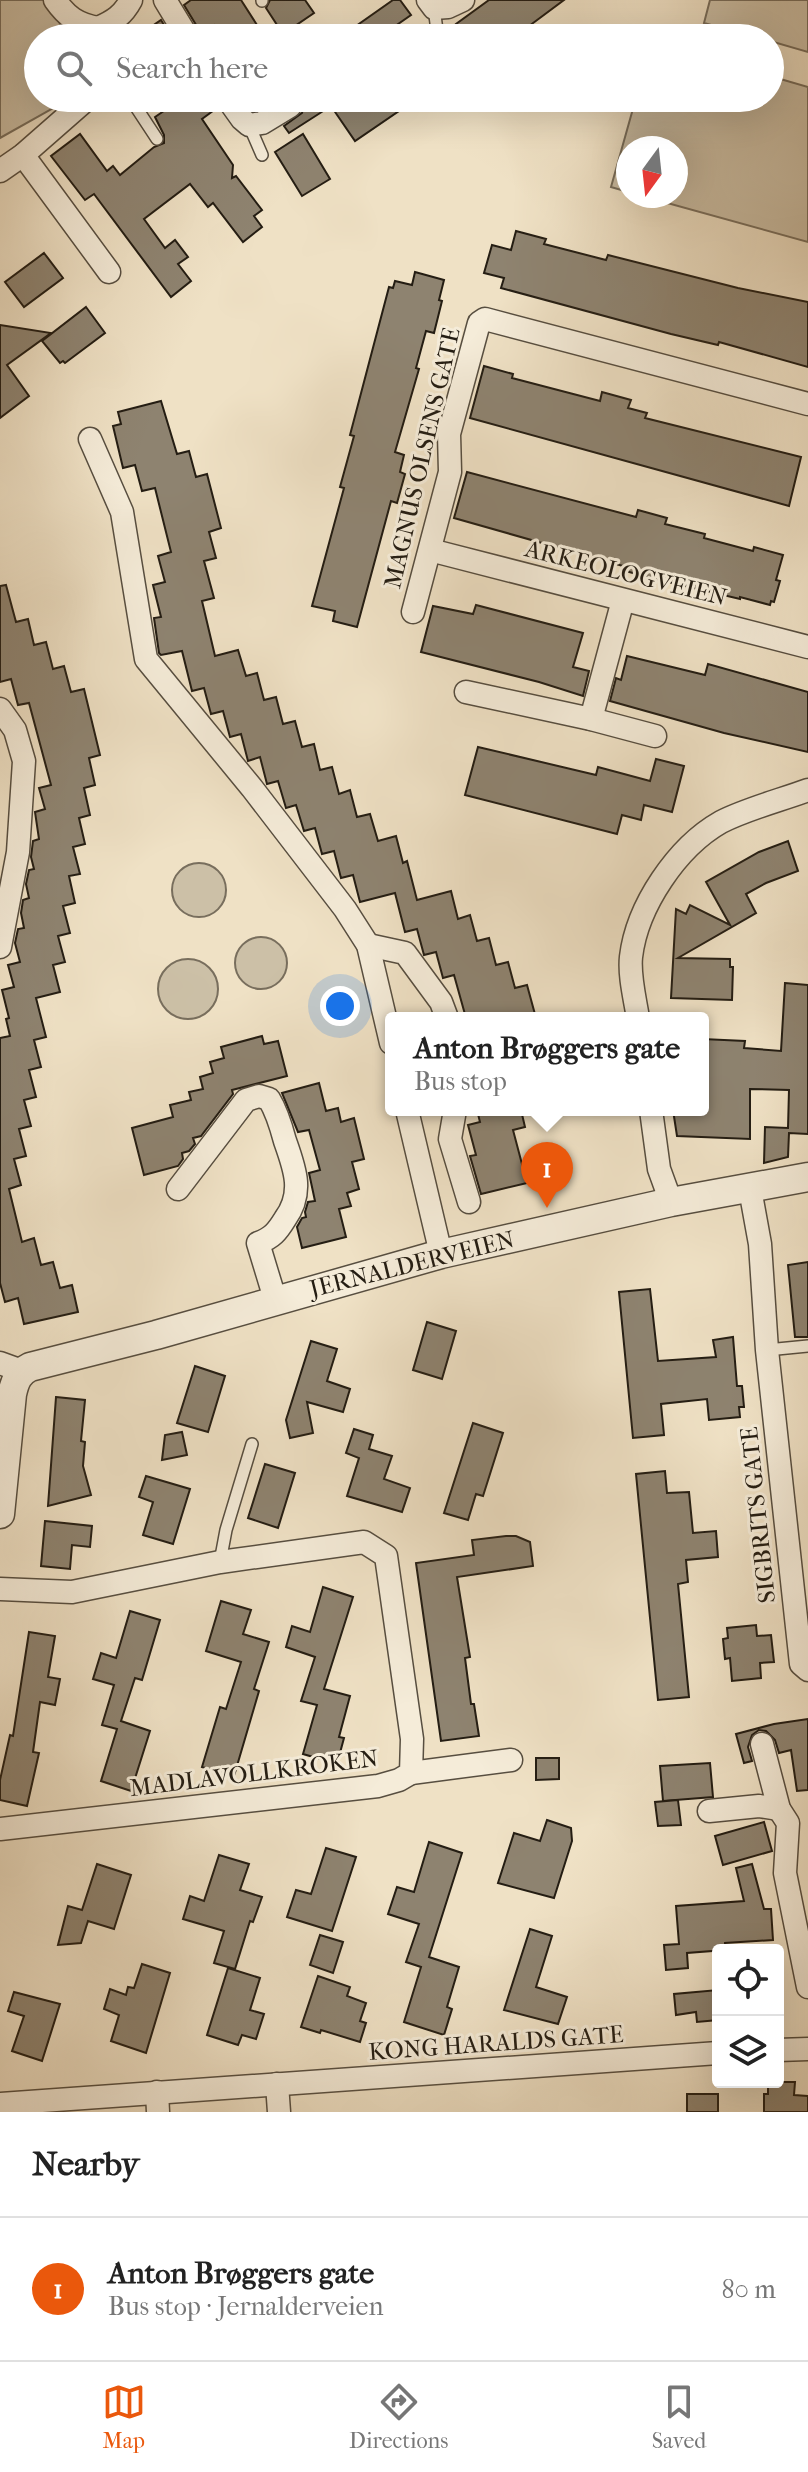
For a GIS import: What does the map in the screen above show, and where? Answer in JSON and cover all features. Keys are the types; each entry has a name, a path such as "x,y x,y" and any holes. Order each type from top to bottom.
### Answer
{"street":[{"path":"110,24 131,0"},
{"path":"165,0 180,24"},
{"path":"431,4 448,7 463,0"},
{"path":"56,1 68,18 80,24"},
{"path":"0,171 72,112"},
{"path":"237,112 249,125 262,123 280,112"},
{"path":"23,155 109,272"},
{"name":"MAGNUS OLSENS GATE","path":"413,612 450,472 449,434 479,323 485,319 808,404"},
{"path":"90,439 122,512 146,659 345,909 368,945 385,1017"},
{"name":"ARKEOLOGVEIEN","path":"430,550 808,647"},
{"path":"591,719 623,600"},
{"path":"466,692 655,736"},
{"path":"0,709 15,730 24,761 18,852 0,947"},
{"path":"637,1012 631,956 657,884 688,847 721,822 808,790"},
{"path":"368,945 405,953 441,1002 445,1012"},
{"path":"178,1189 246,1100 259,1096 269,1099 295,1168 298,1192 293,1209 272,1238 258,1243 275,1299"},
{"path":"408,1116 441,1254"},
{"path":"454,1116 450,1139 469,1202"},
{"path":"652,1116 659,1169 671,1202"},
{"name":"JERNALDERVEIEN","path":"10,1379 42,1362 156,1335 441,1254 671,1202 808,1177"},
{"name":"SIGBRITS GATE","path":"750,1189 760,1244 767,1350 801,1664 808,1670"},
{"path":"0,1514 10,1379"},
{"name":"MADLAVOLLKROKEN","path":"0,1589 72,1592 220,1562 364,1542 386,1556 412,1739 411,1773 378,1786 0,1829"},
{"path":"762,1744 792,1818 785,1873 808,1987"},
{"path":"411,1773 511,1760"},
{"path":"709,1811 759,1806 792,1818"},
{"path":"784,2050 808,2049"},
{"name":"KONG HARALDS GATE","path":"0,2104 158,2102 277,2084 712,2053"},
{"path":"277,2084 279,2112"}],"lane":[{"path":"431,4 435,24"},
{"path":"139,112 157,139"},
{"path":"249,125 262,155"},
{"path":"767,1350 808,1346"},
{"path":"220,1562 226,1530 252,1444"}],"shaded area":[{"path":"0,0 53,0 60,24 24,24 24,112 46,112 0,138"},
{"path":"710,0 808,0 808,52 784,45 784,24 704,23"},
{"path":"784,80 808,87 808,242 685,208 688,208 688,136 625,136 632,112 784,112"},
{"path":"616,169 616,188 611,187"},
{"path":"199,863 218,871 226,890 218,909 199,917 180,909 172,890 180,871"},
{"path":"261,937 280,944 287,963 280,982 261,989 242,982 235,963 242,944"},
{"path":"188,959 200,961 209,968 216,977 216,1001 209,1010 200,1017 188,1019 176,1017 167,1010 160,1001 158,989 160,977 167,968 176,961"}],"building":[{"path":"191,0 241,0 256,24 196,24 184,5"},
{"path":"270,0 305,0 314,13 298,24 276,24 266,8"},
{"path":"393,0 400,0 411,15 398,24 359,24"},
{"path":"489,0 564,0 532,24 456,24"},
{"path":"162,112 212,112 202,119 233,165 232,178 236,176 262,210 254,216 262,227 243,242 213,203 208,207 190,184 144,219 165,248 175,240 188,257 178,264 191,281 171,297 94,194 85,200 51,156 80,134 107,171 113,166 120,175 154,147 164,143 164,135 155,117"},
{"path":"322,112 289,133 284,126 302,113"},
{"path":"335,112 397,112 355,141"},
{"path":"303,134 330,179 302,196 275,152"},
{"path":"516,231 546,239 544,244 606,260 608,255 808,302 808,367 501,288 504,278 484,273 492,245 511,250"},
{"path":"44,253 63,278 24,307 5,282"},
{"path":"415,272 444,280 439,300 442,301 434,333 426,331 416,368 419,369 395,452 404,455 400,472 405,474 397,503 391,501 357,627 333,621 335,611 312,606 344,488 340,487 354,436 350,435 389,287 393,288 395,281 412,285"},
{"path":"86,307 105,333 65,363 60,363 42,341"},
{"path":"0,325 51,333 7,365 29,396 0,418"},
{"path":"484,366 513,374 512,378 600,401 602,392 631,400 628,408 647,413 645,418 801,457 789,506 470,418"},
{"path":"161,401 177,454 189,451 196,477 207,474 221,528 209,532 216,558 204,561 214,598 202,601 215,656 238,650 246,676 257,673 264,700 276,697 283,724 295,721 302,747 314,744 320,770 332,767 339,794 350,790 357,817 370,814 378,841 396,836 403,863 407,861 417,900 451,891 458,919 470,915 477,941 489,938 496,965 508,962 515,988 527,985 534,1012 464,1012 454,975 443,978 436,952 424,955 417,929 405,932 395,893 360,902 353,875 341,878 334,851 322,854 315,828 304,831 296,805 286,808 278,781 267,784 260,757 248,761 241,734 230,737 223,711 211,714 204,688 192,691 182,651 159,653 154,618 161,617 153,585 165,582 158,556 171,552 155,488 142,491 135,465 123,468 113,426 121,424 118,412"},
{"path":"467,472 636,517 638,510 667,518 665,524 705,534 704,538 753,551 754,547 783,555 774,602 771,601 770,605 651,578 622,570 623,566 454,518"},
{"path":"6,585 16,622 28,619 34,645 46,642 53,669 64,666 71,692 84,689 100,755 89,758 95,785 84,788 90,815 79,818 85,844 73,847 80,874 69,876 75,903 63,906 70,933 58,936 65,962 53,965 60,992 36,998 46,1037 34,1040 41,1067 29,1070 36,1097 24,1100 31,1126 19,1129 26,1156 14,1159 21,1185 9,1189 22,1242 34,1238 41,1265 53,1262 60,1288 72,1285 78,1312 24,1324 18,1298 5,1302 0,1283 0,1038 10,1036 2,990 14,987 8,965 20,962 15,943 18,929 24,928 21,913 23,900 29,898 26,884 29,870 34,869 31,857 33,841 39,839 35,812 45,809 39,788 51,785 29,703 18,705 11,679 0,682 0,586"},
{"path":"476,605 583,633 573,667 589,671 583,696 421,652 433,606 473,614"},
{"path":"627,656 705,675 708,664 808,692 808,752 724,733 610,701 616,678 621,680"},
{"path":"478,747 596,775 598,767 650,781 656,759 684,766 672,812 644,805 641,820 622,815 617,834 465,795"},
{"path":"788,841 798,871 746,894 756,913 678,958 730,959 730,967 733,967 732,1000 671,998 676,909 686,914 690,905 730,925 706,882 759,852"},
{"path":"785,983 808,985 808,1134 789,1133 788,1157 764,1163 765,1127 788,1128 789,1090 750,1089 750,1139 677,1136 674,1116 709,1116 709,1039 745,1041 744,1048 781,1051"},
{"path":"262,1036 264,1044 278,1041 287,1076 232,1090 233,1094 201,1136 193,1138 195,1144 182,1153 183,1159 178,1166 144,1175 132,1128 173,1117 170,1105 191,1100 189,1092 203,1089 200,1077 213,1073 210,1062 224,1058 221,1047"},
{"path":"319,1083 326,1111 338,1108 341,1122 354,1118 364,1159 352,1162 359,1189 347,1193 351,1206 339,1209 346,1237 302,1248 297,1227 306,1217 308,1202 315,1201 309,1173 320,1170 309,1130 298,1132 282,1093"},
{"path":"478,1116 522,1116 525,1127 513,1130 527,1183 481,1194 470,1156 476,1155 468,1125 480,1122"},
{"path":"808,1262 808,1337 795,1337 788,1265"},
{"path":"650,1289 658,1361 716,1357 713,1340 733,1337 737,1386 742,1386 744,1407 739,1407 740,1417 709,1420 707,1399 661,1404 664,1435 633,1438 619,1292"},
{"path":"427,1322 456,1331 442,1379 413,1370"},
{"path":"311,1341 337,1349 327,1381 350,1389 343,1412 307,1402 313,1433 290,1438 286,1420"},
{"path":"195,1366 225,1376 208,1432 177,1423"},
{"path":"56,1397 85,1400 81,1441 85,1442 83,1466 91,1495 48,1506"},
{"path":"473,1423 503,1433 483,1496 476,1494 468,1520 444,1513"},
{"path":"354,1429 373,1435 369,1449 392,1456 384,1479 410,1488 402,1512 347,1496 359,1458 346,1453"},
{"path":"182,1432 187,1455 162,1460 165,1435"},
{"path":"265,1464 295,1473 278,1528 248,1518"},
{"path":"665,1471 667,1493 689,1492 693,1533 716,1531 718,1557 686,1560 688,1582 678,1584 689,1697 658,1700 636,1474"},
{"path":"146,1476 190,1489 173,1544 143,1535 153,1502 139,1497"},
{"path":"45,1521 92,1526 90,1547 72,1545 70,1569 41,1566"},
{"path":"516,1536 530,1542 533,1566 457,1577 470,1657 465,1658 471,1704 474,1704 479,1736 441,1741 416,1563 474,1555 472,1540"},
{"path":"323,1587 353,1597 324,1689 350,1696 339,1737 344,1738 337,1764 303,1754 317,1705 301,1701 315,1657 286,1647 292,1626 310,1632"},
{"path":"221,1601 251,1610 243,1634 269,1642 254,1689 259,1691 234,1776 202,1767 220,1707 226,1709 241,1662 206,1651"},
{"path":"130,1611 160,1620 142,1680 135,1678 121,1721 150,1731 131,1791 101,1781 117,1729 102,1725 114,1685 93,1679 101,1653 116,1658"},
{"path":"756,1625 757,1636 771,1635 774,1662 760,1663 761,1678 732,1681 730,1658 725,1659 723,1639 728,1638 727,1628"},
{"path":"29,1632 55,1636 48,1677 60,1679 55,1705 40,1702 33,1752 39,1753 27,1806 0,1800 0,1780 10,1735 13,1736"},
{"path":"808,1719 808,1790 797,1791 791,1750 779,1753 775,1740 766,1731 759,1730 752,1735 748,1747 752,1761 744,1763 736,1734"},
{"path":"536,1758 559,1758 559,1779 536,1780"},
{"path":"710,1763 713,1797 663,1801 660,1766"},
{"path":"678,1800 681,1825 658,1826 655,1802"},
{"path":"547,1820 571,1828 572,1841 554,1898 498,1883 514,1833 540,1841"},
{"path":"764,1822 772,1851 723,1865 715,1836"},
{"path":"429,1842 462,1853 429,1957 459,1967 447,2007 452,2009 444,2035 404,2022 421,1967 406,1962 419,1924 388,1914 397,1887 414,1892"},
{"path":"326,1848 356,1857 332,1931 287,1917 296,1890 311,1894"},
{"path":"219,1855 249,1864 240,1890 262,1897 253,1922 250,1921 235,1969 214,1963 224,1931 183,1919 190,1896 204,1901"},
{"path":"97,1864 131,1875 114,1929 88,1921 81,1943 58,1945 68,1906 82,1910"},
{"path":"752,1864 764,1909 771,1909 773,1940 712,1944 712,1951 687,1953 688,1968 666,1970 664,1945 679,1944 676,1906 744,1901 736,1868"},
{"path":"530,1929 552,1936 536,1987 567,1997 558,2024 504,2010"},
{"path":"320,1935 343,1942 333,1973 310,1965"},
{"path":"142,1964 170,1973 146,2053 111,2041 119,2015 104,2009 110,1989 126,1995 128,1987 134,1988"},
{"path":"228,1968 260,1978 250,2010 264,2014 256,2039 242,2035 238,2045 207,2035"},
{"path":"318,1976 350,1987 347,1996 366,2003 360,2021 366,2023 360,2042 301,2027"},
{"path":"712,1991 712,2021 697,2022 696,2012 676,2015 674,1994"},
{"path":"14,1992 60,2004 42,2061 12,2051 24,2016 8,2011"},
{"path":"784,2082 795,2082 794,2095 808,2096 808,2112 764,2112 764,2094 768,2094 768,2088 784,2088"},
{"path":"687,2094 718,2094 718,2112 687,2112"}],"place":[{"name":"Anton Brøggers gate","path":"547,1208"}]}
